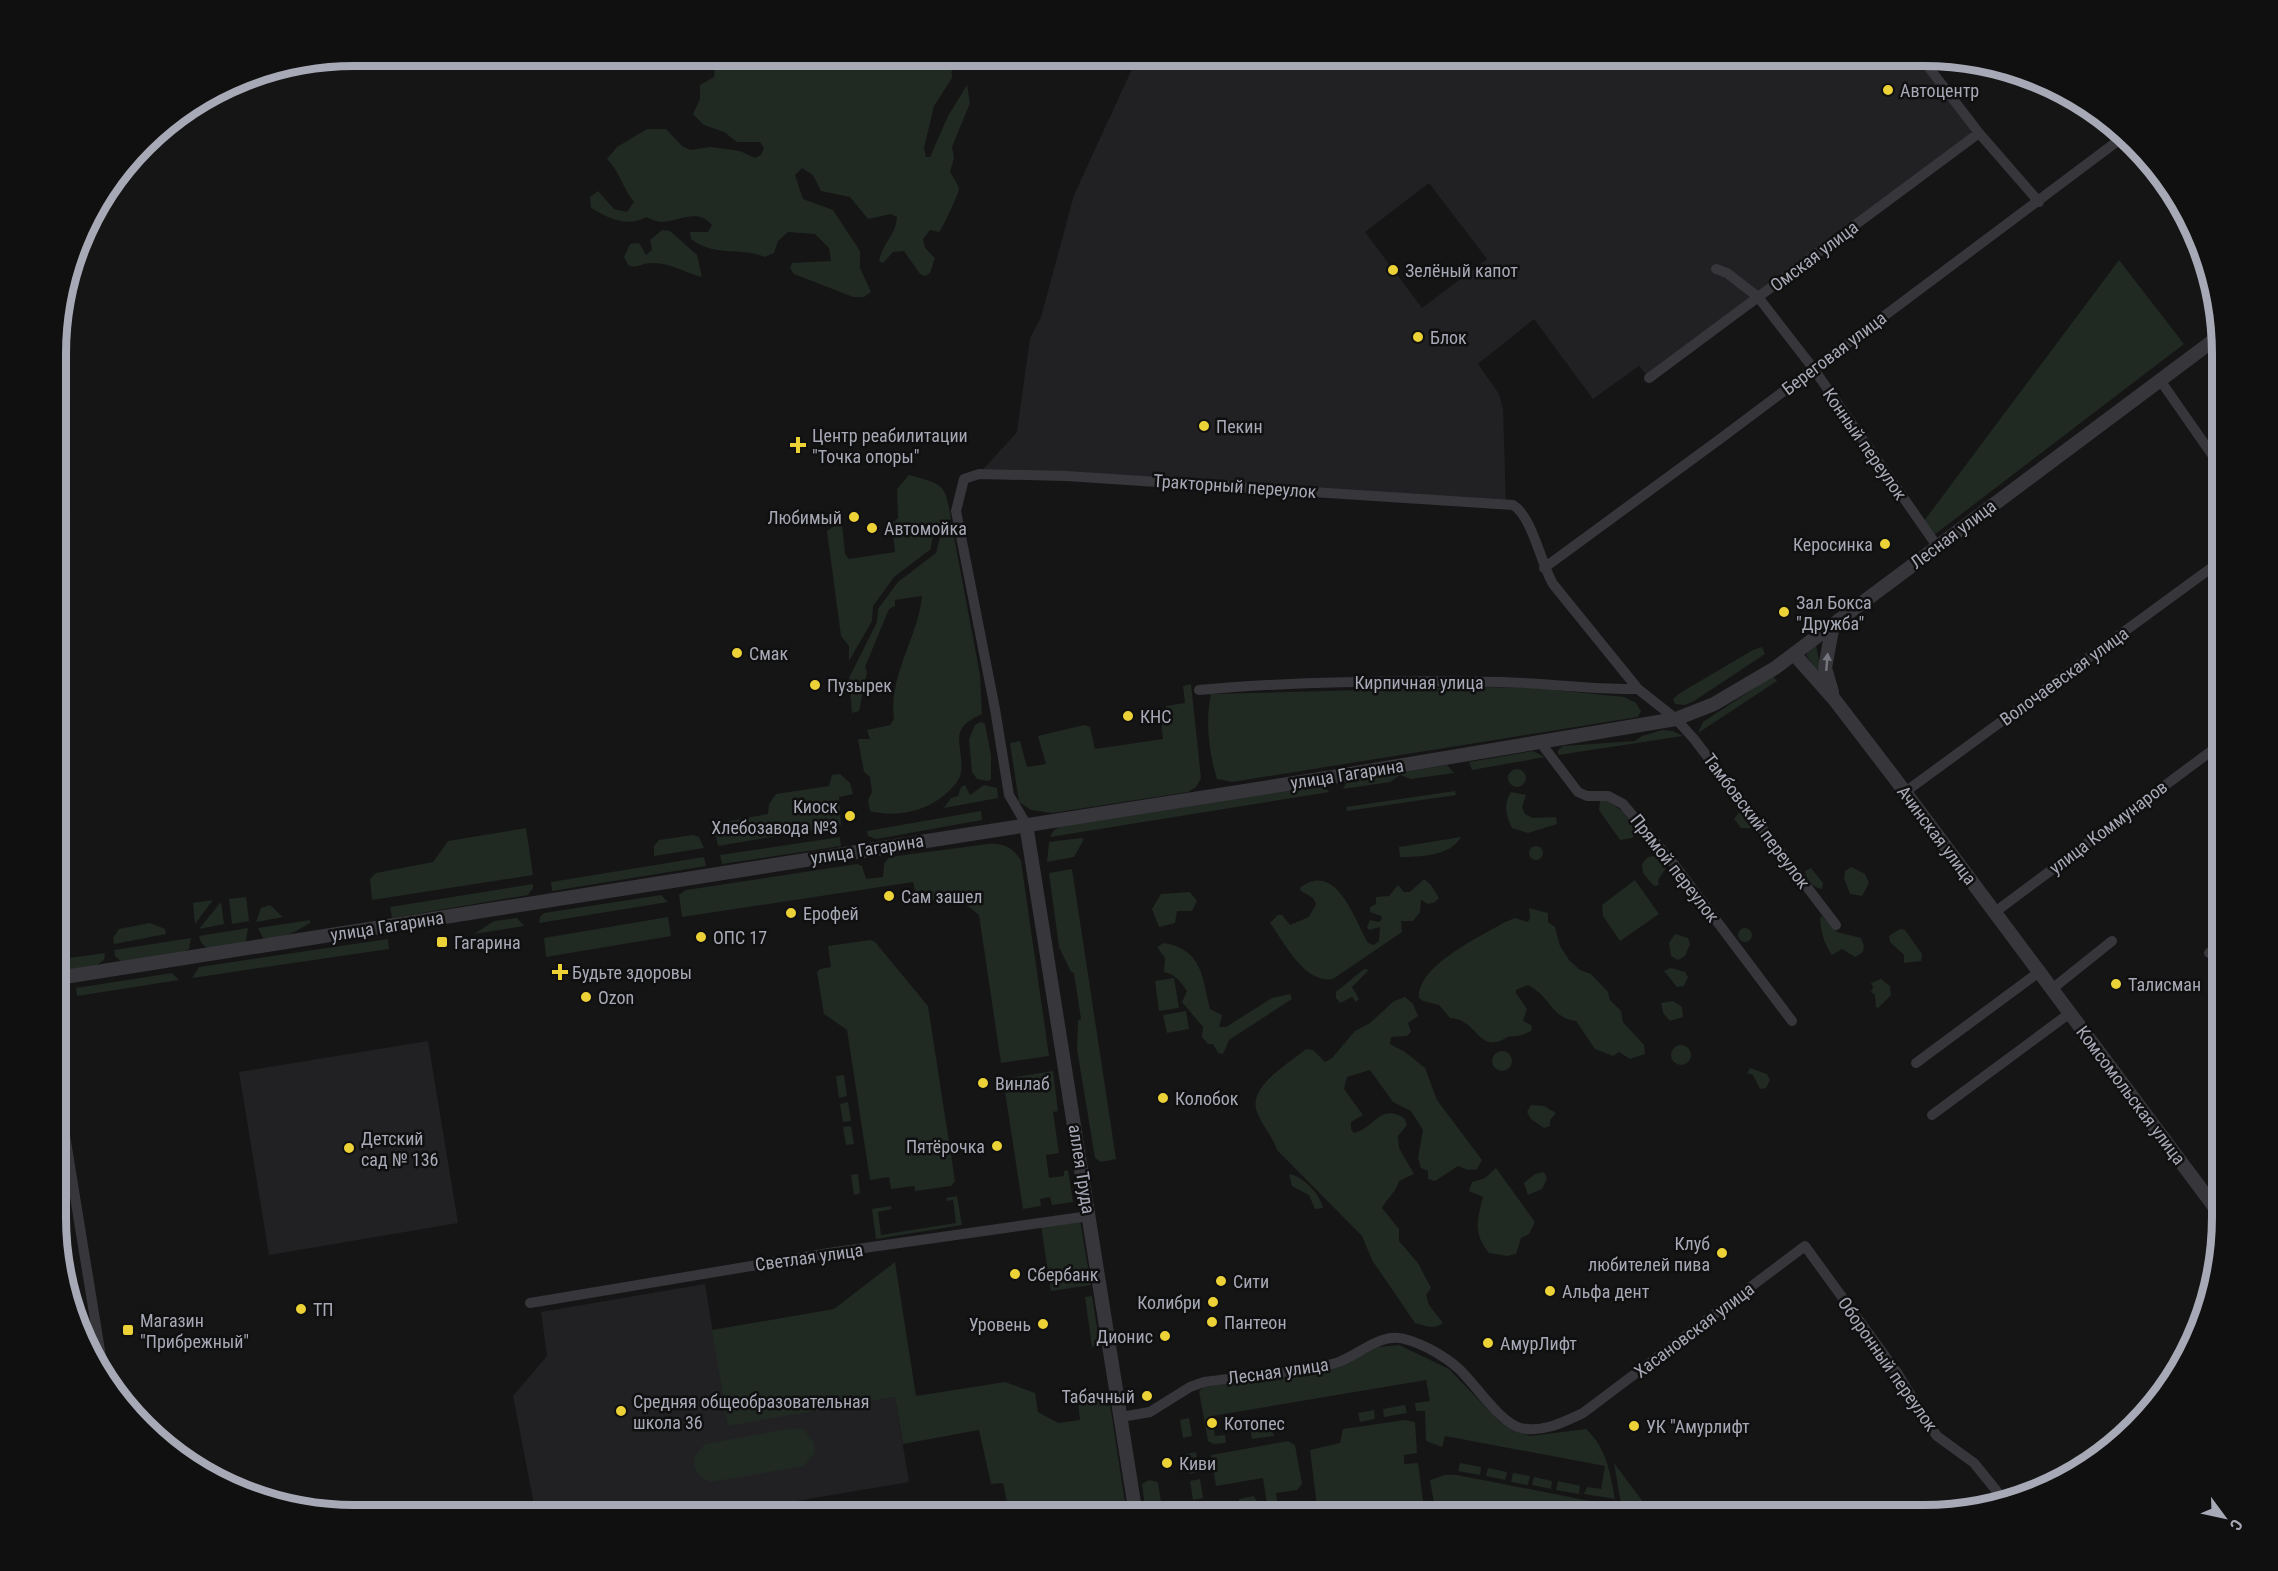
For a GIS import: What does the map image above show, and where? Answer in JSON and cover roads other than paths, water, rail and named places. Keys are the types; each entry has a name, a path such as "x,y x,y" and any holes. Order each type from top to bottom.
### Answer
{"street":[{"path":"1928,66 1979,133 2038,202"},
{"path":"1930,69 1934,67"},
{"name":"Омская улица","path":"1648,378 1979,133"},
{"name":"Береговая улица","path":"1544,568 2118,141"},
{"name":"Конный переулок","path":"1716,269 1727,273 1758,297 1813,368 1937,546"},
{"name":"Лесная улица","path":"1676,719 1714,704 1794,654 2211,342"},
{"path":"2160,380 2212,455"},
{"name":"Тракторный переулок","path":"1026,824 1009,795 995,710 956,511 964,479 979,474 1066,476 1506,505"},
{"name":"Тамбовский переулок","path":"1506,505 1513,505 1524,514 1544,568 1565,600 1638,688 1676,719 1715,765 1836,925"},
{"name":"Волочаевская улица","path":"1905,792 2212,567"},
{"name":"Ачинская улица","path":"1833,624 1826,668 1834,699"},
{"name":"Ачинская улица","path":"1794,654 1834,699 2039,972"},
{"name":"Кирпичная улица","path":"1199,690 1334,682 1502,682 1602,690 1638,688"},
{"name":"улица Гагарина","path":"66,977 1676,719"},
{"name":"Прямой переулок","path":"1540,742 1578,792 1587,796 1608,796 1623,804 1673,863 1792,1021"},
{"name":"улица Коммунаров","path":"1995,912 2212,750"},
{"name":"аллея Труда","path":"1026,824 1134,1505"},
{"path":"2052,989 2112,942"},
{"path":"1916,1063 2039,972"},
{"name":"Комсомольская улица","path":"2039,972 2212,1204"},
{"path":"1932,1115 2070,1013"},
{"path":"66,1141 100,1352"},
{"name":"Светлая улица","path":"530,1303 854,1249 867,1249 1089,1216"},
{"name":"Хасановская улица","path":"1582,1413 1804,1246"},
{"name":"Оборонный переулок","path":"1804,1246 1898,1374 1937,1436 1974,1463 1995,1496"},
{"name":"Лесная улица","path":"1121,1417 1150,1412 1190,1387 1204,1382 1336,1362 1379,1341 1393,1338 1406,1339 1453,1364 1506,1421 1520,1428 1537,1429 1552,1426 1582,1413"}],"place":[{"name":"Автоцентр","path":"1888,90"},
{"name":"Зелёный капот","path":"1393,270"},
{"name":"Блок","path":"1418,337"},
{"name":"Пекин","path":"1204,426"},
{"name":"Центр реабилитации \"Точка опоры\"","path":"798,445"},
{"name":"Любимый","path":"854,517"},
{"name":"Автомойка","path":"872,528"},
{"name":"Керосинка","path":"1885,544"},
{"name":"Зал Бокса \"Дружба\"","path":"1784,612"},
{"name":"Смак","path":"737,653"},
{"name":"Пузырек","path":"815,685"},
{"name":"КНС","path":"1128,716"},
{"name":"Киоск Хлебозавода №3","path":"850,816"},
{"name":"Сам зашел","path":"889,896"},
{"name":"Ерофей","path":"791,913"},
{"name":"ОПС 17","path":"701,937"},
{"name":"Гагарина","path":"442,942"},
{"name":"Будьте здоровы","path":"560,972"},
{"name":"Талисман","path":"2116,984"},
{"name":"Ozon","path":"586,997"},
{"name":"Винлаб","path":"983,1083"},
{"name":"Колобок","path":"1163,1098"},
{"name":"Пятёрочка","path":"997,1146"},
{"name":"Детский сад № 136","path":"349,1148"},
{"name":"Клуб любителей пива","path":"1722,1253"},
{"name":"Сбербанк","path":"1015,1274"},
{"name":"Сити","path":"1221,1281"},
{"name":"Альфа дент","path":"1550,1291"},
{"name":"Колибри","path":"1213,1302"},
{"name":"ТП","path":"301,1309"},
{"name":"Пантеон","path":"1212,1322"},
{"name":"Уровень","path":"1043,1324"},
{"name":"Магазин \"Прибрежный\"","path":"128,1330"},
{"name":"Дионис","path":"1165,1336"},
{"name":"АмурЛифт","path":"1488,1343"},
{"name":"Табачный","path":"1147,1396"},
{"name":"Средняя общеобразовательная школа 36","path":"621,1411"},
{"name":"Котопес","path":"1212,1423"},
{"name":"УК \"Амурлифт","path":"1634,1426"},
{"name":"Киви","path":"1167,1463"}]}
